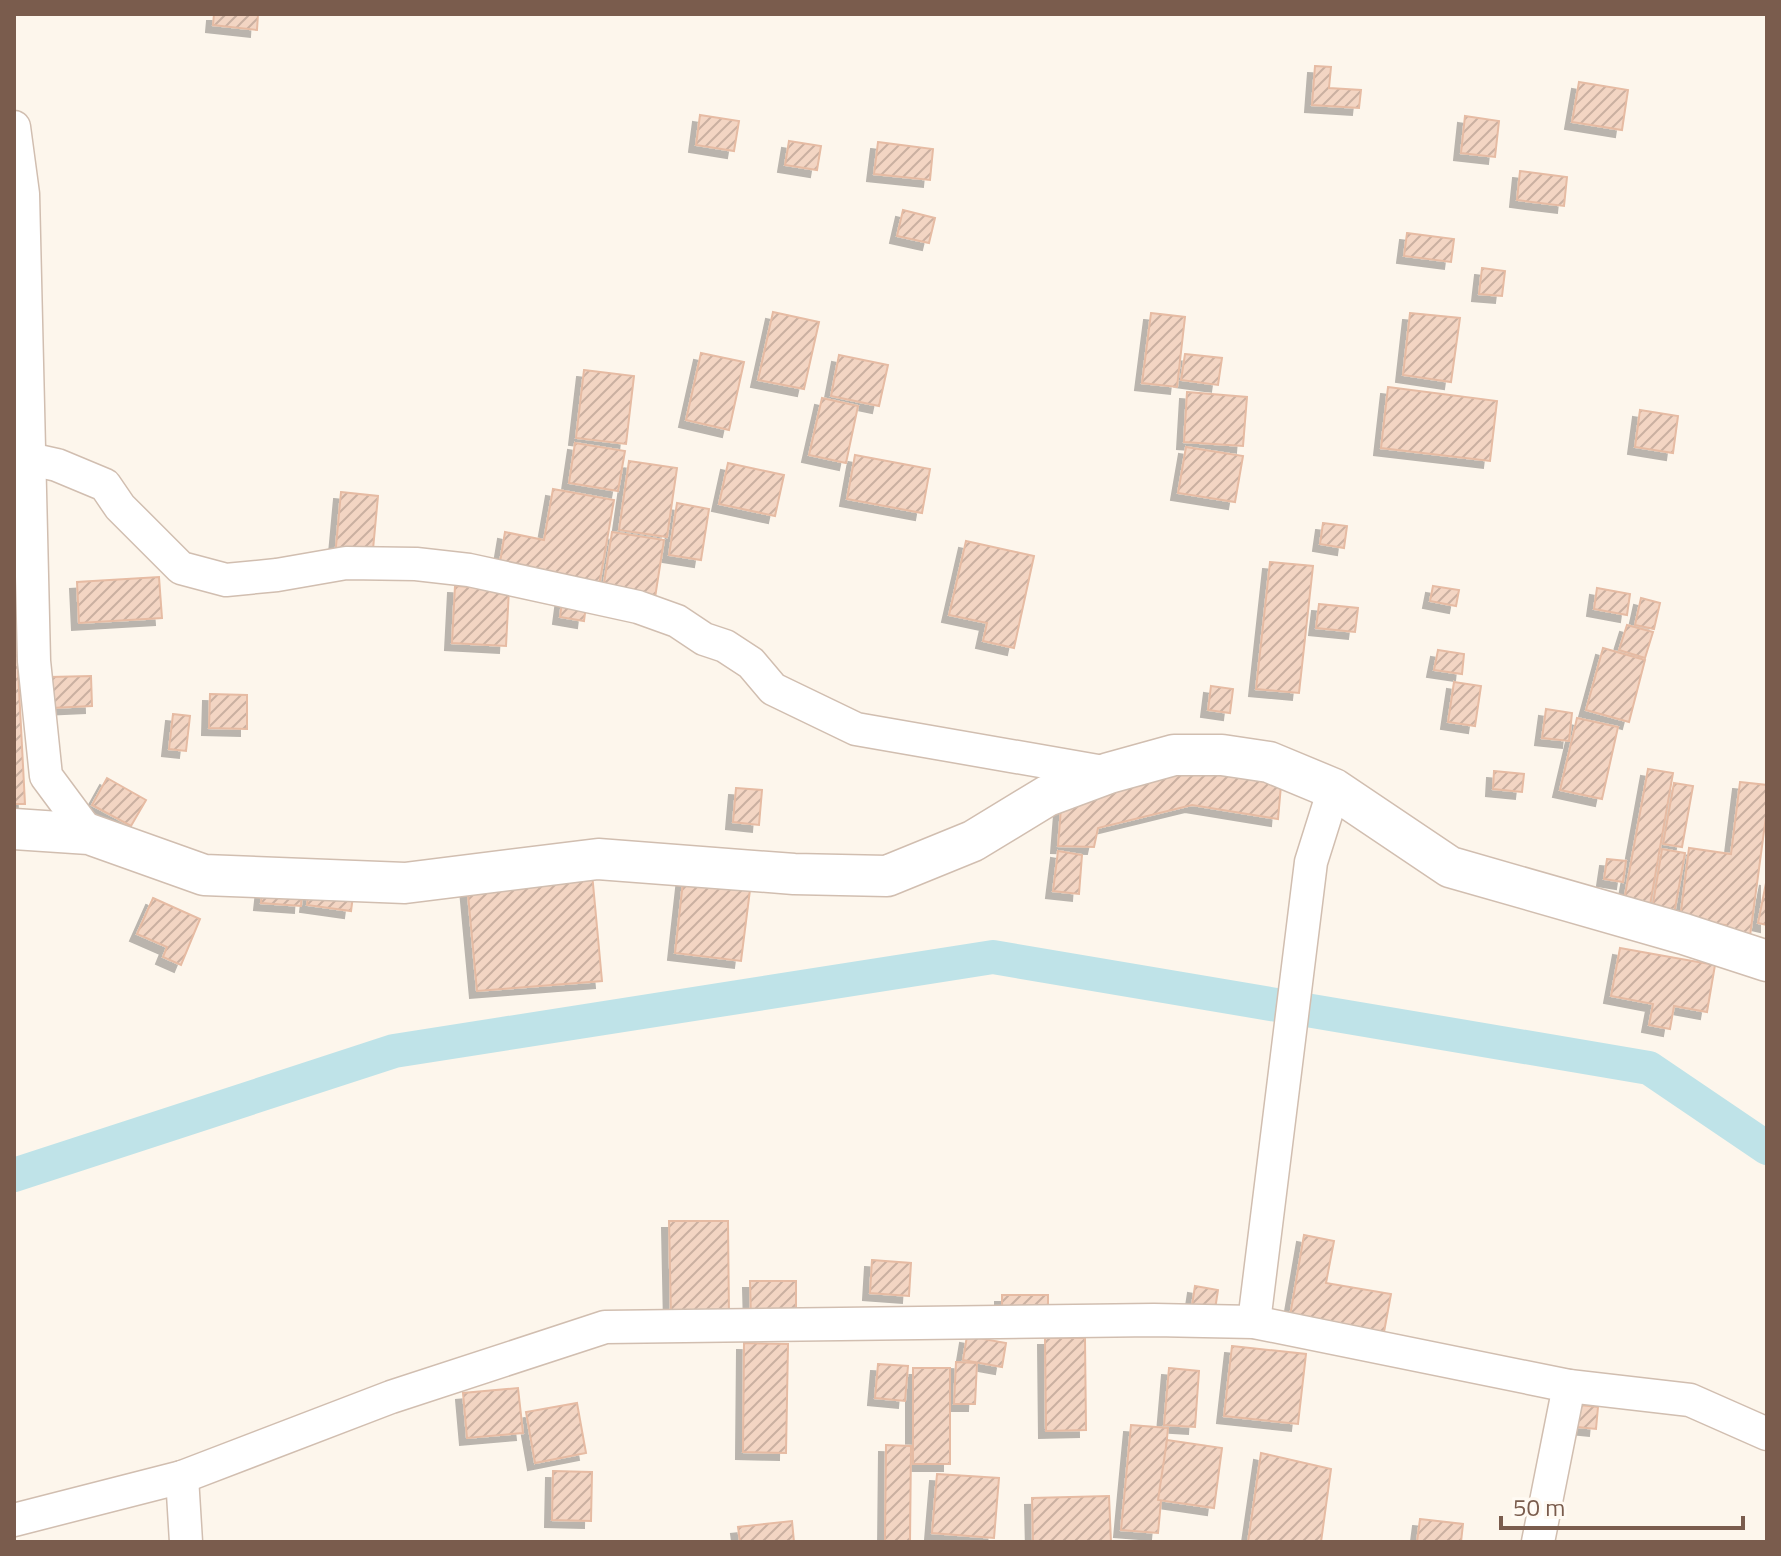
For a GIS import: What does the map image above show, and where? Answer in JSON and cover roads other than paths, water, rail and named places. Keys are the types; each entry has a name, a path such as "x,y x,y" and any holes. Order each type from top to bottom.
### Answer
{"street":[{"path":"14,127 23,194 34,661 46,776 89,834"},
{"path":"30,459 57,465 105,485 120,507 181,568 226,580 346,563 416,564 509,578 638,607 677,621 751,663 773,689 856,729 1109,773"},
{"path":"14,829 89,834 204,875 405,883 598,859 794,874 887,876 973,841 1047,796 1109,773 1174,755 1222,755 1269,762 1334,789 1450,867 1767,961"},
{"path":"1254,1322 1311,862 1334,789"},
{"path":"14,1520 182,1477 391,1397 605,1327 1154,1320 1254,1322 1569,1386 1690,1400 1767,1434"},
{"path":"1538,1542 1569,1386"},
{"path":"182,1477 186,1542"}],"waterway":[{"path":"14,1175 394,1051 993,957 1649,1068 1767,1148"}]}
